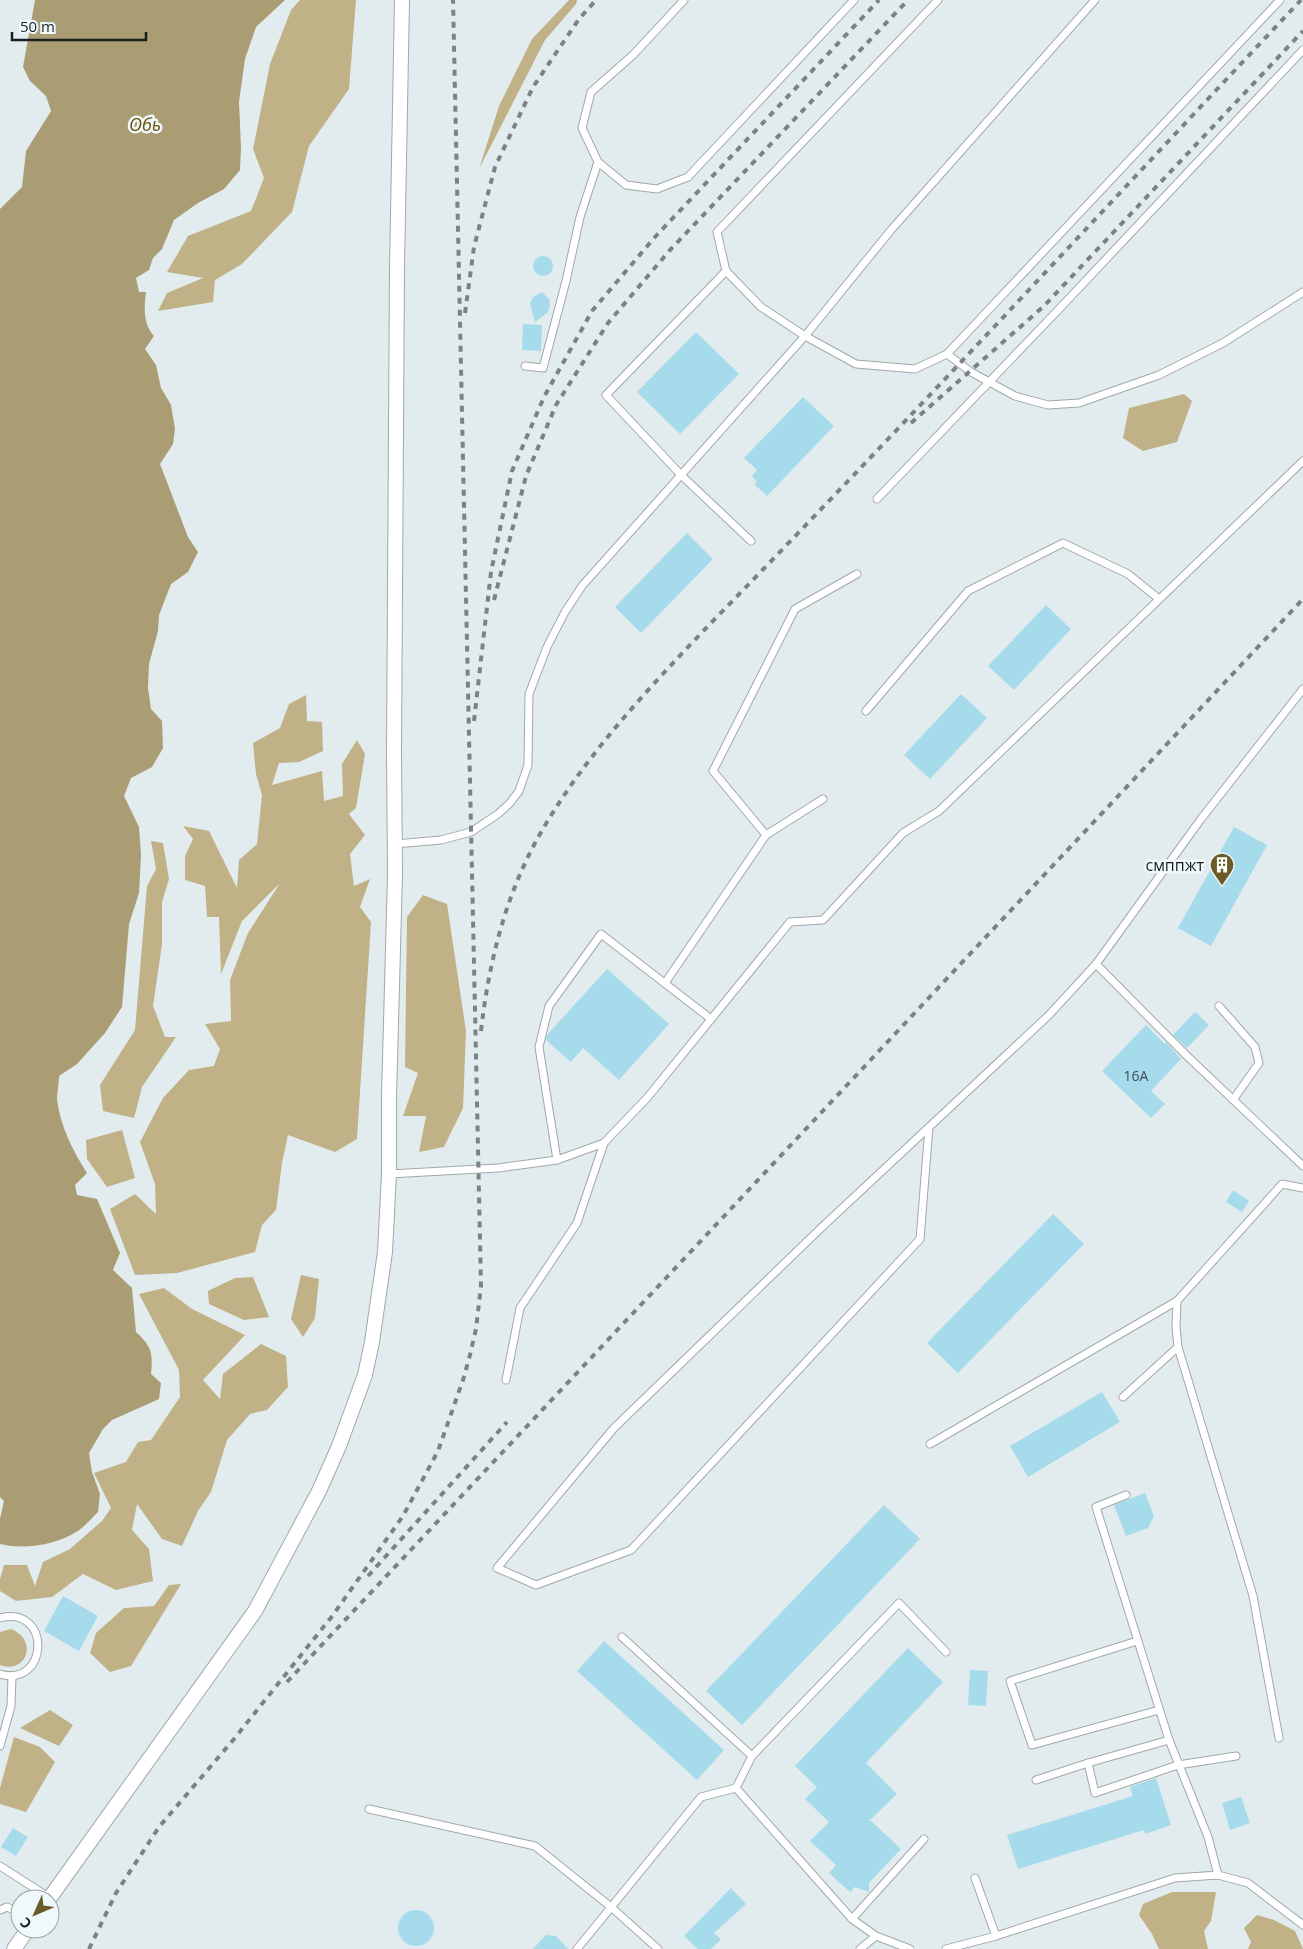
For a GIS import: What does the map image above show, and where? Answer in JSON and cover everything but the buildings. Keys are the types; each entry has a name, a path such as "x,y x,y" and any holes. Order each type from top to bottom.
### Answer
{"street":[{"path":"57,1889 255,1611 319,1491 353,1410 365,1376 372,1342 385,1252 389,1174 394,844 397,268 402,0"}],"lane":[{"path":"684,0 633,55 592,92 582,128 598,162 626,185 657,189 688,177 854,0"},
{"path":"938,0 717,232 726,271 761,307 805,336 856,364 915,369 947,354 1280,0"},
{"path":"394,844 441,840 471,832 498,814 510,803 519,791 528,765 529,694 547,647 582,586 805,336 891,230 1095,0"},
{"path":"877,499 1303,50"},
{"path":"525,366 543,368 566,281 580,217 598,162"},
{"path":"726,271 606,395 681,475 751,541"},
{"path":"947,354 988,382 1015,396 1048,405 1079,403 1159,375 1223,343 1303,292"},
{"path":"506,1380 520,1308 576,1223 604,1143 647,1098 790,922 823,920 903,833 939,811 1303,461"},
{"path":"866,711 968,591 1063,543 1128,574 1159,599"},
{"path":"766,834 713,771 795,609 857,574"},
{"path":"930,1127 920,1239 631,1550 536,1585 498,1568 614,1428 814,1235 1048,1016 1096,964 1201,819 1303,689"},
{"path":"665,983 766,834 823,799"},
{"path":"557,1160 539,1047 549,1006 601,934 711,1019"},
{"path":"1096,964 1186,1055 1303,1166"},
{"path":"1219,1006 1255,1046 1259,1063 1233,1100"},
{"path":"389,1174 498,1168 557,1160 604,1143"},
{"path":"930,1444 1177,1301 1282,1184 1303,1188"},
{"path":"1177,1301 1176,1327 1178,1347 1253,1596 1279,1738"},
{"path":"1123,1397 1178,1347"},
{"path":"1126,1495 1096,1507 1159,1710 1178,1765 1208,1837 1218,1875"},
{"path":"577,1949 701,1797 736,1788 752,1756 898,1603 946,1652"},
{"path":"0,1618 14,1616 28,1623 37,1635 39,1643 36,1658 27,1670 12,1676 0,1674"},
{"path":"622,1637 752,1756"},
{"path":"1138,1641 1010,1681 1032,1745 1159,1710"},
{"path":"0,1746 11,1706 12,1676"},
{"path":"1036,1780 1169,1740"},
{"path":"1088,1763 1095,1793 1178,1765 1236,1756"},
{"path":"736,1788 852,1919 876,1936 910,1949"},
{"path":"369,1809 535,1846 611,1907 658,1949"},
{"path":"852,1919 924,1839"},
{"path":"0,1866 35,1889"},
{"path":"946,1949 996,1936 1175,1878 1218,1875 1248,1883 1303,1924"},
{"path":"975,1878 996,1936"},
{"path":"860,1949 876,1936"}],"shaded area":[{"path":"300,0 356,0 349,89 309,146 292,212 242,264 215,280 213,302 158,311 167,293 203,278 167,272 188,236 251,211 264,178 253,149 270,64 291,10"},
{"path":"569,0 577,0 576,4 545,40 479,169 499,106 532,39"},
{"path":"1184,394 1192,401 1177,442 1143,451 1123,438 1129,408"},
{"path":"306,695 307,721 322,722 323,751 299,762 279,763 272,785 322,771 324,801 343,796 342,764 357,740 365,754 356,808 349,814 365,835 350,854 354,886 370,879 360,907 371,922 357,1139 335,1152 288,1135 282,1163 276,1210 262,1225 255,1252 177,1273 135,1275 110,1209 135,1194 156,1214 155,1184 140,1142 163,1098 189,1070 214,1066 220,1049 205,1024 231,1021 230,980 248,933 280,883 242,921 221,974 219,917 207,917 205,886 185,880 185,856 193,839 183,826 209,831 237,888 239,860 257,844 262,795 256,774 253,743 280,728 289,704"},
{"path":"151,841 163,843 169,879 162,902 162,944 153,1006 165,1037 176,1037 142,1087 134,1118 103,1111 100,1085 135,1030 147,886 156,869"},
{"path":"423,895 447,904 466,1031 463,1108 444,1147 419,1152 426,1116 403,1116 418,1073 405,1067 407,917"},
{"path":"122,1130 135,1178 107,1187 87,1159 86,1140"},
{"path":"301,1275 319,1279 315,1318 303,1337 291,1319"},
{"path":"253,1277 269,1317 244,1320 209,1304 208,1291 235,1278"},
{"path":"164,1288 192,1309 245,1335 203,1380 220,1399 223,1374 261,1344 286,1356 288,1387 267,1410 250,1414 227,1440 211,1492 198,1511 182,1546 162,1539 137,1504 132,1530 149,1549 153,1581 116,1590 83,1574 52,1597 16,1601 0,1591 0,1579 4,1565 27,1565 35,1586 43,1562 70,1549 102,1521 111,1508 94,1473 126,1462 138,1442 151,1440 180,1397 179,1370 139,1294"},
{"path":"181,1584 131,1666 110,1672 90,1653 96,1633 124,1608 154,1606 169,1585"},
{"path":"11,1629 20,1634 27,1648 26,1655 22,1661 17,1665 9,1667 0,1665 0,1632"},
{"path":"50,1710 73,1725 59,1746 20,1728"},
{"path":"14,1737 40,1747 55,1762 26,1812 0,1804 0,1788"},
{"path":"1172,1892 1216,1892 1211,1921 1204,1931 1208,1949 1159,1949 1152,1934 1139,1915 1143,1904"},
{"path":"1257,1915 1274,1920 1295,1931 1303,1949 1248,1949 1251,1942 1244,1928"}],"water":[{"name":"Обь","path":"35,0 285,0 256,27 245,59 239,102 240,170 224,189 198,203 174,220 162,249 153,258 149,270 136,278 139,292 146,292 146,321 154,336 145,349 156,365 161,388 171,405 175,429 173,444 160,464 188,537 198,552 188,572 171,584 159,615 158,631 149,664 148,688 151,709 162,721 163,748 152,767 131,778 124,796 139,827 141,855 139,893 129,924 122,1007 105,1033 77,1064 59,1076 57,1093 64,1128 72,1147 87,1173 75,1185 77,1195 97,1199 120,1253 113,1270 132,1288 136,1332 150,1351 152,1361 151,1374 161,1383 159,1399 112,1420 103,1429 89,1453 92,1472 100,1494 98,1512 81,1529 50,1543 10,1546 0,1544 0,1519 4,1501 0,1497 0,209 22,187 26,151 51,111 46,96 30,81 23,67"}],"railway":[{"path":"89,1949 116,1893 159,1827 234,1739 333,1615 403,1516 438,1451 463,1380 476,1329 481,1286 453,0"},
{"path":"465,313 474,247 495,167 533,87 579,19 596,0"},
{"path":"474,721 491,572 512,471 544,397 592,311 655,237 879,0"},
{"path":"494,600 526,476 556,405 608,323 670,250 908,0"},
{"path":"481,1031 484,1004 495,952 510,900 520,875 544,827 580,772 600,746 687,649 906,420 1301,0"},
{"path":"911,423 1044,306 1303,31"},
{"path":"287,1682 1303,599"},
{"path":"368,1576 507,1422"}],"place":[{"name":"смппжт","path":"1222,886"}]}
